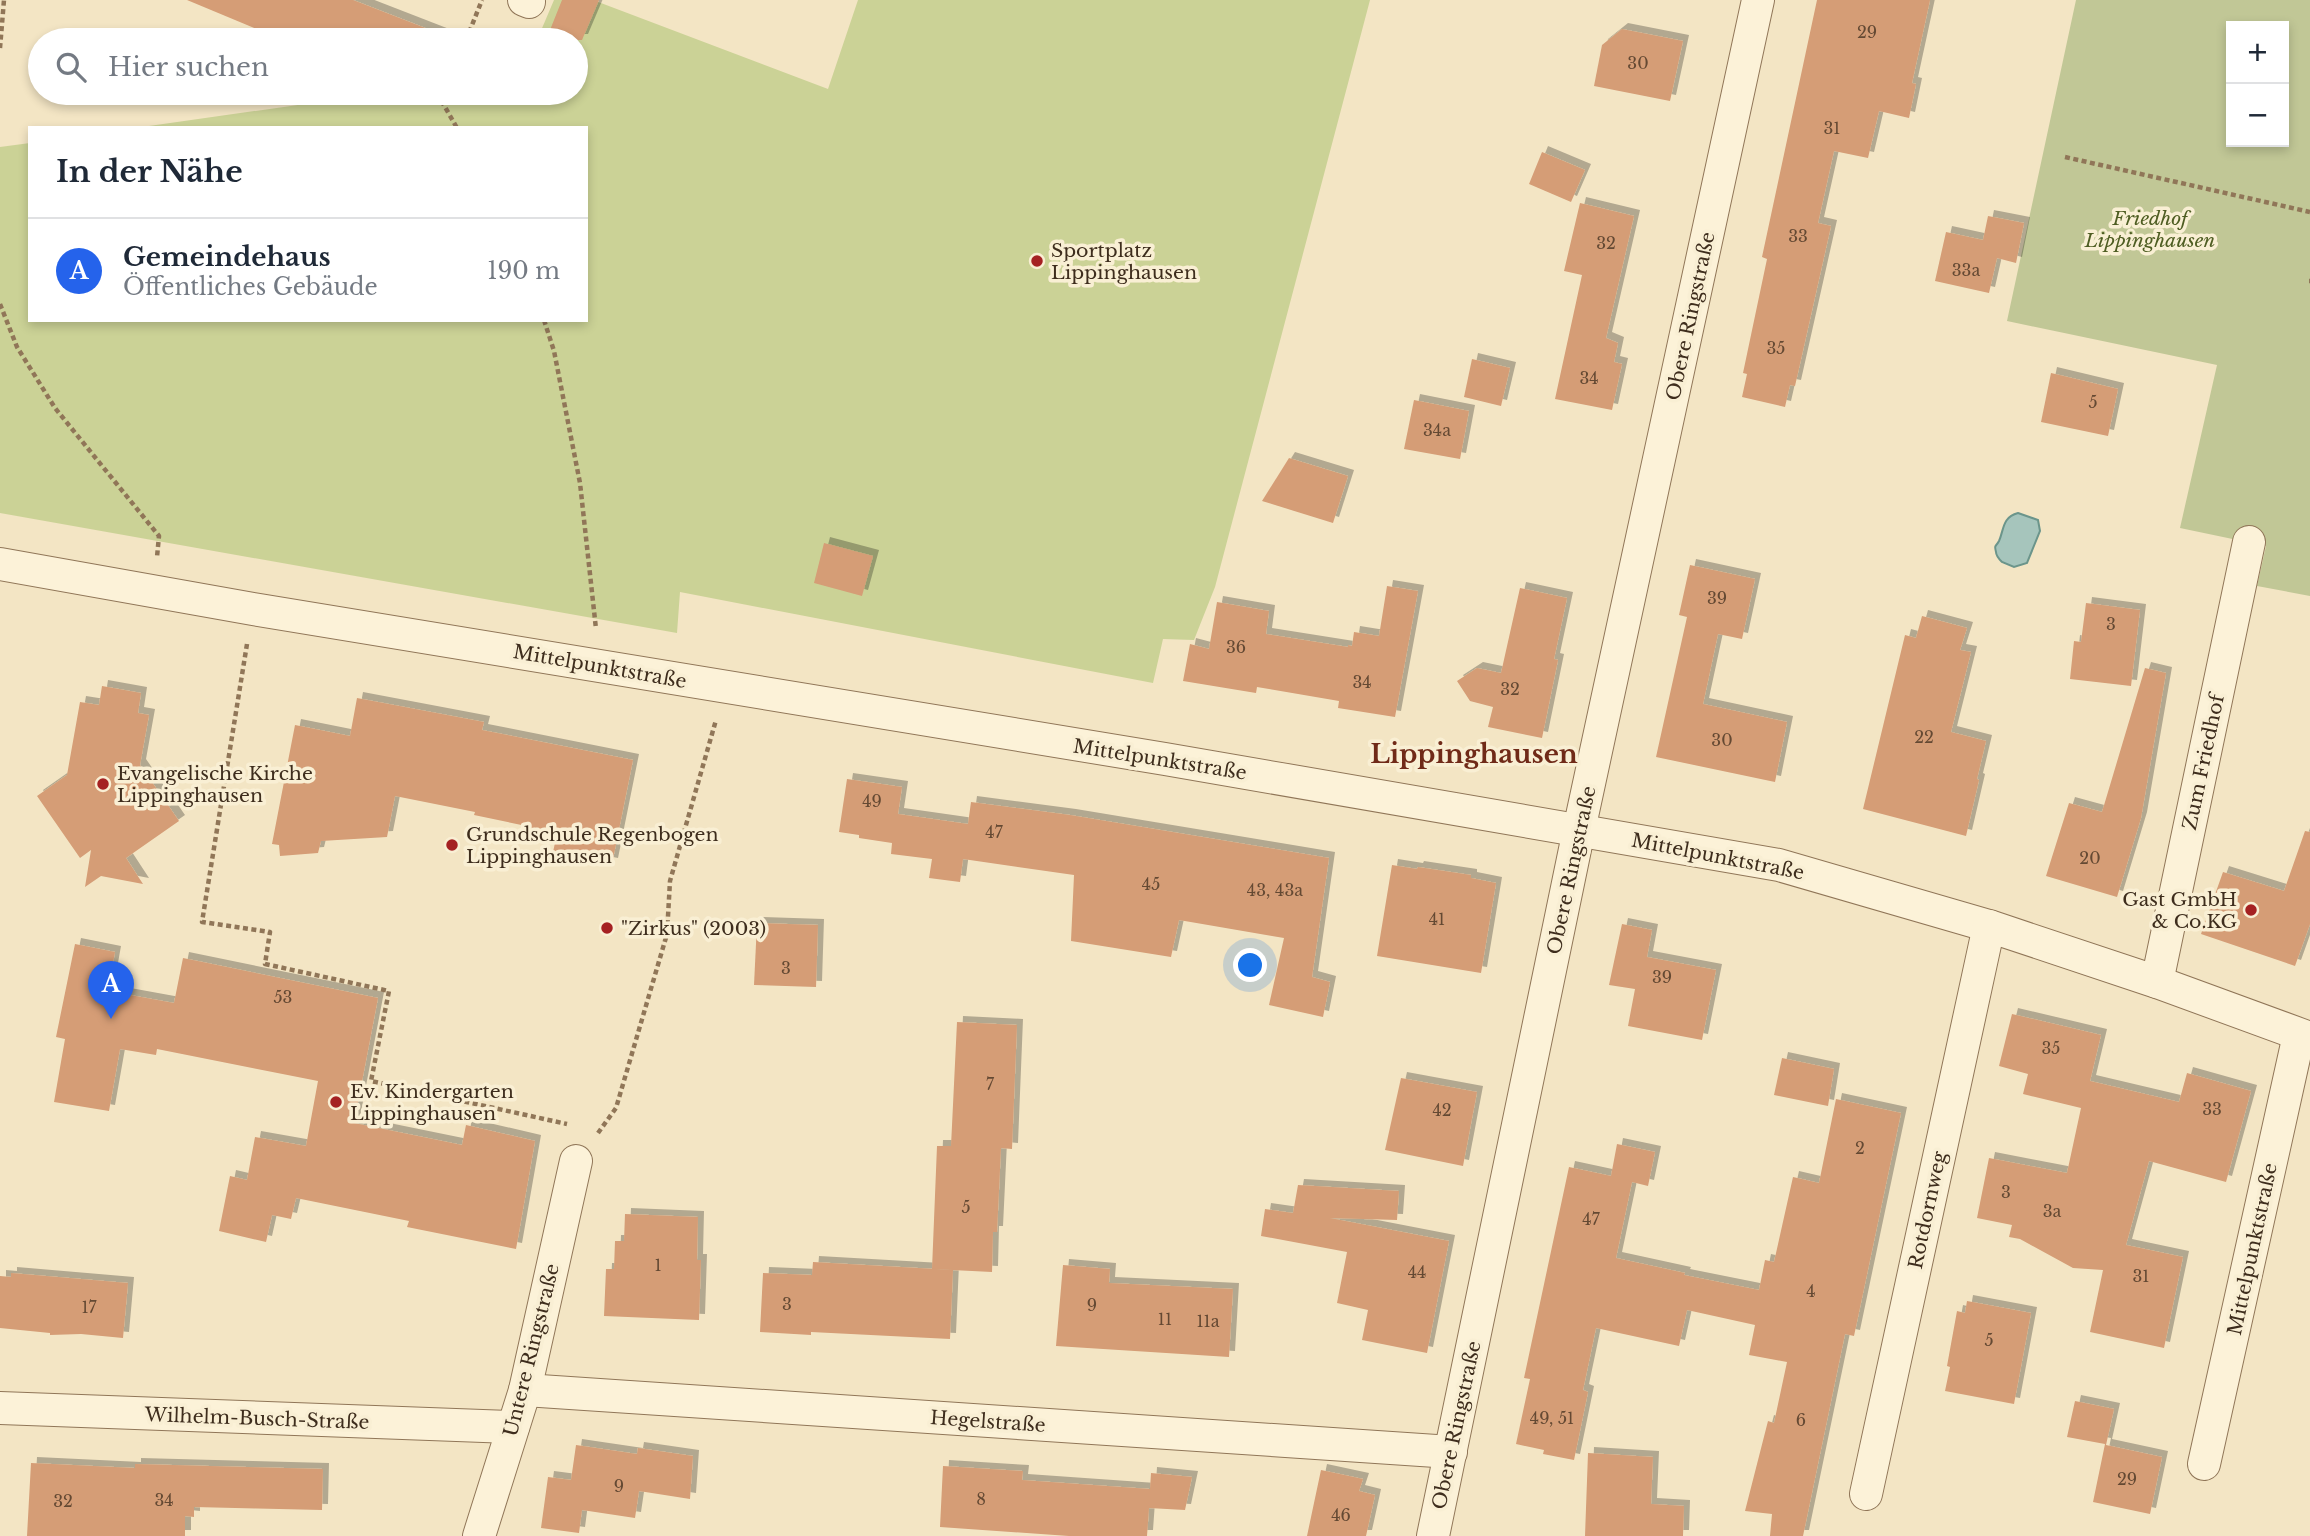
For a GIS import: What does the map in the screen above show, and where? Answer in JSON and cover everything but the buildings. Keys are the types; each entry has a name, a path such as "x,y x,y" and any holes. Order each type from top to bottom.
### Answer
{"street":[{"name":"Obere Ringstraße","path":"1433,1536 1579,830 1758,0"},
{"name":"Zum Friedhof","path":"2157,982 2249,542"},
{"name":"Mittelpunktstraße","path":"0,564 253,609 1779,865 1989,926 2157,982 2305,1037 2204,1464"},
{"name":"Rotdornweg","path":"1866,1494 1989,926"},
{"name":"Untere Ringstraße","path":"479,1536 525,1390 576,1161"},
{"name":"Hegelstraße","path":"525,1390 1451,1452"},
{"name":"Wilhelm-Busch-Straße","path":"0,1408 513,1427"}],"path":[{"path":"0,48 4,0"},
{"path":"471,28 482,0"},
{"path":"444,105 456,126"},
{"path":"2065,157 2310,212"},
{"path":"0,304 16,347 55,408 159,536 153,591"},
{"path":"545,322 555,351 580,483 598,665"},
{"path":"253,609 202,922 270,932 265,964 389,991 371,1081 572,1125"},
{"path":"576,1161 616,1108 667,934 670,881 725,688"},
{"path":"585,1128 598,1131"}],"green space":[{"path":"554,0 593,0 828,89 858,0 1370,0 1215,587 1194,640 1163,639 1153,683 680,592 677,633 0,513 0,147 28,143 28,322 588,322 588,126 149,126 297,105 588,105 588,28 542,28"},
{"name":"Friedhof Lippinghausen","path":"2076,0 2310,0 2310,596 2257,586 2266,546 2180,528 2217,365 2007,321"}],"water":[{"path":"2018,513 2038,520 2040,531 2027,563 2014,567 2000,560 1995,547 2006,521"}],"place":[{"name":"Sportplatz Lippinghausen","path":"1037,261"},
{"name":"Evangelische Kirche Lippinghausen","path":"103,784"},
{"name":"Grundschule Regenbogen Lippinghausen","path":"452,845"},
{"name":"Gast GmbH & Co.KG","path":"2251,910"},
{"name":"\"Zirkus\" (2003)","path":"607,928"},
{"name":"Gemeindehaus","path":"111,1019"},
{"name":"Ev. Kindergarten Lippinghausen","path":"336,1102"}],"district":[{"name":"Lippinghausen","path":"1474,754"}]}
